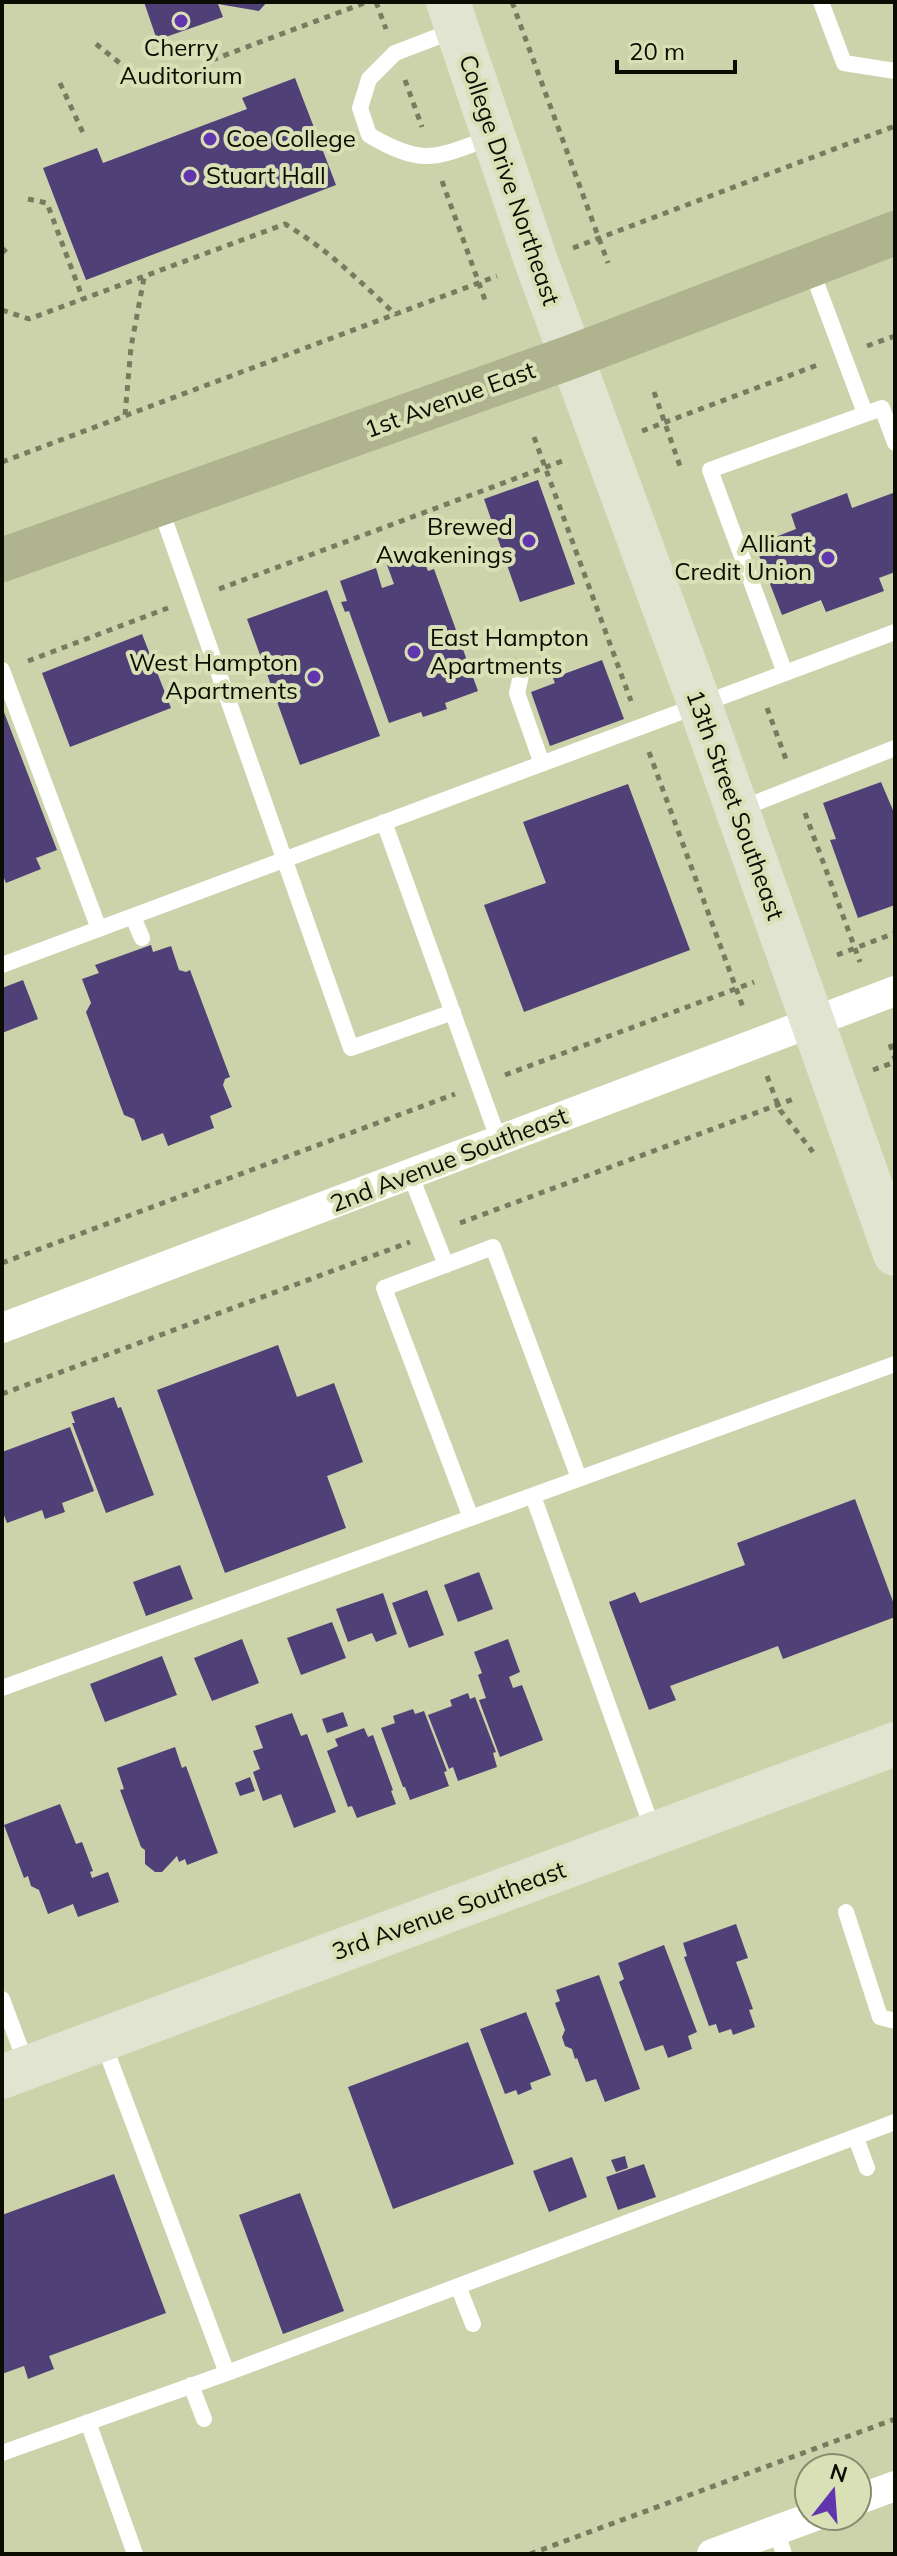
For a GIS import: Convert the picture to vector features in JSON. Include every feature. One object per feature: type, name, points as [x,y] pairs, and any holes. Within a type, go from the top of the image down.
[{"type":"main road","name":"College Drive Northeast","points":[[452,16],[571,357]]},
{"type":"main road","name":"1st Avenue East","points":[[2,560],[571,357],[895,233]]},
{"type":"main road","name":"13th Street Southeast","points":[[571,357],[700,705],[895,1254]]},
{"type":"main road","name":"3rd Avenue Southeast","points":[[15,2073],[895,1744]]},
{"type":"street","name":"2nd Avenue Southeast","points":[[2,1328],[895,991]]},
{"type":"street","points":[[873,2494],[895,2486]]},
{"type":"street","points":[[712,2554],[780,2542]]},
{"type":"lane","points":[[821,2],[844,63],[895,71]]},
{"type":"lane","points":[[452,16],[395,53],[369,79],[360,108],[369,135],[400,153],[433,158],[494,137]]},
{"type":"lane","points":[[810,266],[865,413]]},
{"type":"lane","points":[[785,673],[710,470],[882,408],[895,443]]},
{"type":"lane","points":[[159,504],[351,1048],[453,1012]]},
{"type":"lane","points":[[2,965],[895,632]]},
{"type":"lane","points":[[2,670],[99,929]]},
{"type":"lane","points":[[522,671],[517,693],[542,764]]},
{"type":"lane","points":[[737,810],[895,748]]},
{"type":"lane","points":[[384,822],[499,1141]]},
{"type":"lane","points":[[133,917],[142,938]]},
{"type":"lane","points":[[410,1174],[446,1265]]},
{"type":"lane","points":[[471,1518],[384,1288],[493,1247],[579,1478]]},
{"type":"lane","points":[[2,1688],[895,1364]]},
{"type":"lane","points":[[533,1496],[654,1834]]},
{"type":"lane","points":[[846,1912],[880,2017],[895,2021]]},
{"type":"lane","points":[[2,1999],[15,2073]]},
{"type":"lane","points":[[103,2040],[227,2373]]},
{"type":"lane","points":[[2,2453],[227,2373],[895,2122]]},
{"type":"lane","points":[[856,2138],[867,2168]]},
{"type":"lane","points":[[458,2286],[473,2324]]},
{"type":"lane","points":[[191,2385],[204,2419]]},
{"type":"lane","points":[[88,2422],[135,2554]]},
{"type":"path","points":[[212,60],[367,2]]},
{"type":"path","points":[[512,2],[608,263]]},
{"type":"path","points":[[96,44],[151,88]]},
{"type":"path","points":[[60,83],[84,135]]},
{"type":"path","points":[[569,249],[895,126]]},
{"type":"path","points":[[28,199],[47,203],[83,299]]},
{"type":"path","points":[[2,310],[29,319],[285,224],[338,261],[396,315]]},
{"type":"path","points":[[2,462],[497,276]]},
{"type":"path","points":[[125,415],[131,347],[144,277]]},
{"type":"path","points":[[641,431],[895,336]]},
{"type":"path","points":[[2,670],[570,459]]},
{"type":"path","points":[[837,955],[895,933]]},
{"type":"path","points":[[2,1263],[759,981]]},
{"type":"path","points":[[860,1074],[895,1060],[890,1044]]},
{"type":"path","points":[[765,1071],[778,1105],[814,1154]]},
{"type":"path","points":[[2,1394],[804,1095]]},
{"type":"path","points":[[530,2554],[895,2419]]},
{"type":"building","name":"Cherry Auditorium","points":[[144,2],[267,2],[259,11],[218,4],[223,17],[157,40]]},
{"type":"building","name":"Stuart Hall","points":[[295,78],[336,185],[86,280],[43,168],[97,148],[103,163],[247,109],[242,98]]},
{"type":"building","name":"Brewed Awakenings","points":[[538,480],[575,584],[520,602],[484,499]]},
{"type":"building","name":"Alliant Credit Union","points":[[847,493],[852,508],[893,493],[895,572],[879,578],[884,591],[826,612],[821,600],[782,615],[755,545],[796,529],[791,514]]},
{"type":"building","name":"East Hampton Apartments","points":[[421,553],[428,571],[434,569],[478,691],[445,703],[447,709],[423,717],[421,712],[389,723],[349,611],[345,612],[341,602],[347,601],[340,581],[376,568],[382,588],[394,584],[387,565]]},
{"type":"building","name":"West Hampton Apartments","points":[[327,590],[380,736],[300,765],[247,619]]},
{"type":"building","points":[[142,634],[171,708],[70,747],[42,673]]},
{"type":"building","points":[[602,660],[624,719],[550,746],[531,692],[555,683],[553,678]]},
{"type":"building","points":[[2,707],[57,850],[36,858],[41,869],[6,883],[2,873]]},
{"type":"building","points":[[881,782],[895,815],[895,905],[858,918],[830,840],[836,839],[823,803]]},
{"type":"building","points":[[628,784],[690,950],[524,1012],[484,905],[546,883],[523,822]]},
{"type":"building","points":[[151,945],[153,952],[171,946],[179,970],[190,970],[230,1077],[225,1079],[223,1085],[232,1107],[210,1116],[214,1128],[168,1146],[163,1133],[142,1141],[134,1119],[124,1115],[86,1012],[91,1003],[82,979],[99,973],[95,965]]},
{"type":"building","points":[[23,980],[38,1019],[2,1033],[2,988]]},
{"type":"building","points":[[278,1345],[297,1397],[334,1383],[363,1462],[327,1476],[346,1528],[225,1573],[157,1390]]},
{"type":"building","points":[[114,1397],[118,1408],[121,1407],[154,1495],[106,1513],[72,1423],[75,1423],[71,1412]]},
{"type":"building","points":[[70,1427],[94,1491],[62,1503],[65,1512],[45,1519],[42,1510],[7,1523],[2,1510],[2,1452]]},
{"type":"building","points":[[855,1499],[895,1607],[895,1617],[783,1659],[778,1646],[670,1686],[676,1700],[649,1710],[609,1602],[635,1592],[640,1603],[745,1565],[737,1543]]},
{"type":"building","points":[[180,1565],[193,1599],[146,1616],[133,1582]]},
{"type":"building","points":[[479,1572],[493,1609],[458,1622],[444,1585]]},
{"type":"building","points":[[427,1590],[444,1635],[409,1648],[392,1603]]},
{"type":"building","points":[[383,1593],[397,1634],[376,1642],[372,1633],[348,1642],[336,1609]]},
{"type":"building","points":[[332,1622],[346,1658],[301,1675],[287,1638]]},
{"type":"building","points":[[242,1639],[259,1683],[212,1701],[194,1658]]},
{"type":"building","points":[[508,1639],[520,1672],[509,1677],[513,1688],[522,1685],[543,1740],[500,1757],[479,1700],[486,1698],[478,1675],[482,1673],[474,1652]]},
{"type":"building","points":[[162,1656],[177,1695],[105,1722],[90,1684]]},
{"type":"building","points":[[468,1693],[470,1699],[475,1697],[496,1752],[493,1753],[497,1767],[458,1781],[453,1767],[449,1769],[428,1715],[452,1706],[450,1700]]},
{"type":"building","points":[[413,1709],[415,1714],[424,1711],[447,1771],[444,1772],[449,1786],[410,1800],[381,1728],[395,1723],[393,1716]]},
{"type":"building","points":[[343,1712],[348,1726],[327,1733],[322,1719]]},
{"type":"building","points":[[292,1713],[301,1736],[307,1734],[336,1812],[294,1828],[281,1794],[263,1801],[253,1772],[260,1769],[253,1751],[263,1748],[255,1726]]},
{"type":"building","points":[[364,1728],[368,1737],[373,1735],[396,1804],[357,1818],[352,1806],[348,1807],[327,1751],[338,1746],[335,1739]]},
{"type":"building","points":[[175,1747],[182,1768],[186,1766],[218,1853],[187,1865],[185,1859],[179,1862],[177,1856],[162,1872],[155,1872],[145,1864],[145,1850],[141,1847],[120,1790],[124,1789],[117,1768]]},
{"type":"building","points":[[250,1777],[255,1791],[240,1796],[235,1783]]},
{"type":"building","points":[[60,1804],[76,1844],[82,1842],[93,1871],[90,1872],[92,1878],[108,1872],[119,1902],[78,1917],[73,1904],[48,1914],[39,1890],[31,1886],[28,1876],[24,1878],[4,1825]]},
{"type":"building","points":[[736,1924],[748,1958],[736,1962],[753,2009],[749,2010],[755,2027],[733,2035],[731,2029],[719,2033],[716,2024],[709,2026],[684,1957],[687,1956],[683,1943]]},
{"type":"building","points":[[664,1945],[697,2032],[688,2036],[692,2049],[668,2058],[663,2045],[645,2051],[619,1982],[624,1979],[618,1963]]},
{"type":"building","points":[[599,1975],[640,2089],[605,2102],[596,2079],[586,2082],[572,2049],[565,2046],[562,2037],[565,2030],[555,2003],[560,2001],[556,1990]]},
{"type":"building","points":[[526,2012],[551,2075],[530,2083],[532,2089],[518,2095],[516,2090],[505,2094],[480,2029]]},
{"type":"building","points":[[468,2042],[514,2164],[393,2209],[348,2087]]},
{"type":"building","points":[[625,2156],[628,2168],[616,2172],[611,2160]]},
{"type":"building","points":[[572,2157],[587,2197],[549,2212],[533,2171]]},
{"type":"building","points":[[644,2164],[656,2197],[618,2210],[606,2177]]},
{"type":"building","points":[[114,2174],[166,2313],[49,2356],[54,2369],[28,2379],[24,2366],[2,2374],[2,2215]]},
{"type":"building","points":[[300,2193],[344,2311],[283,2334],[239,2215]]},
{"type":"place","name":"Cherry Auditorium","points":[[181,21]]},
{"type":"place","name":"Coe College","points":[[210,139]]},
{"type":"place","name":"Stuart Hall","points":[[190,176]]},
{"type":"place","name":"Brewed Awakenings","points":[[529,541]]},
{"type":"place","name":"Alliant Credit Union","points":[[828,558]]},
{"type":"place","name":"East Hampton Apartments","points":[[414,652]]},
{"type":"place","name":"West Hampton Apartments","points":[[314,677]]}]
